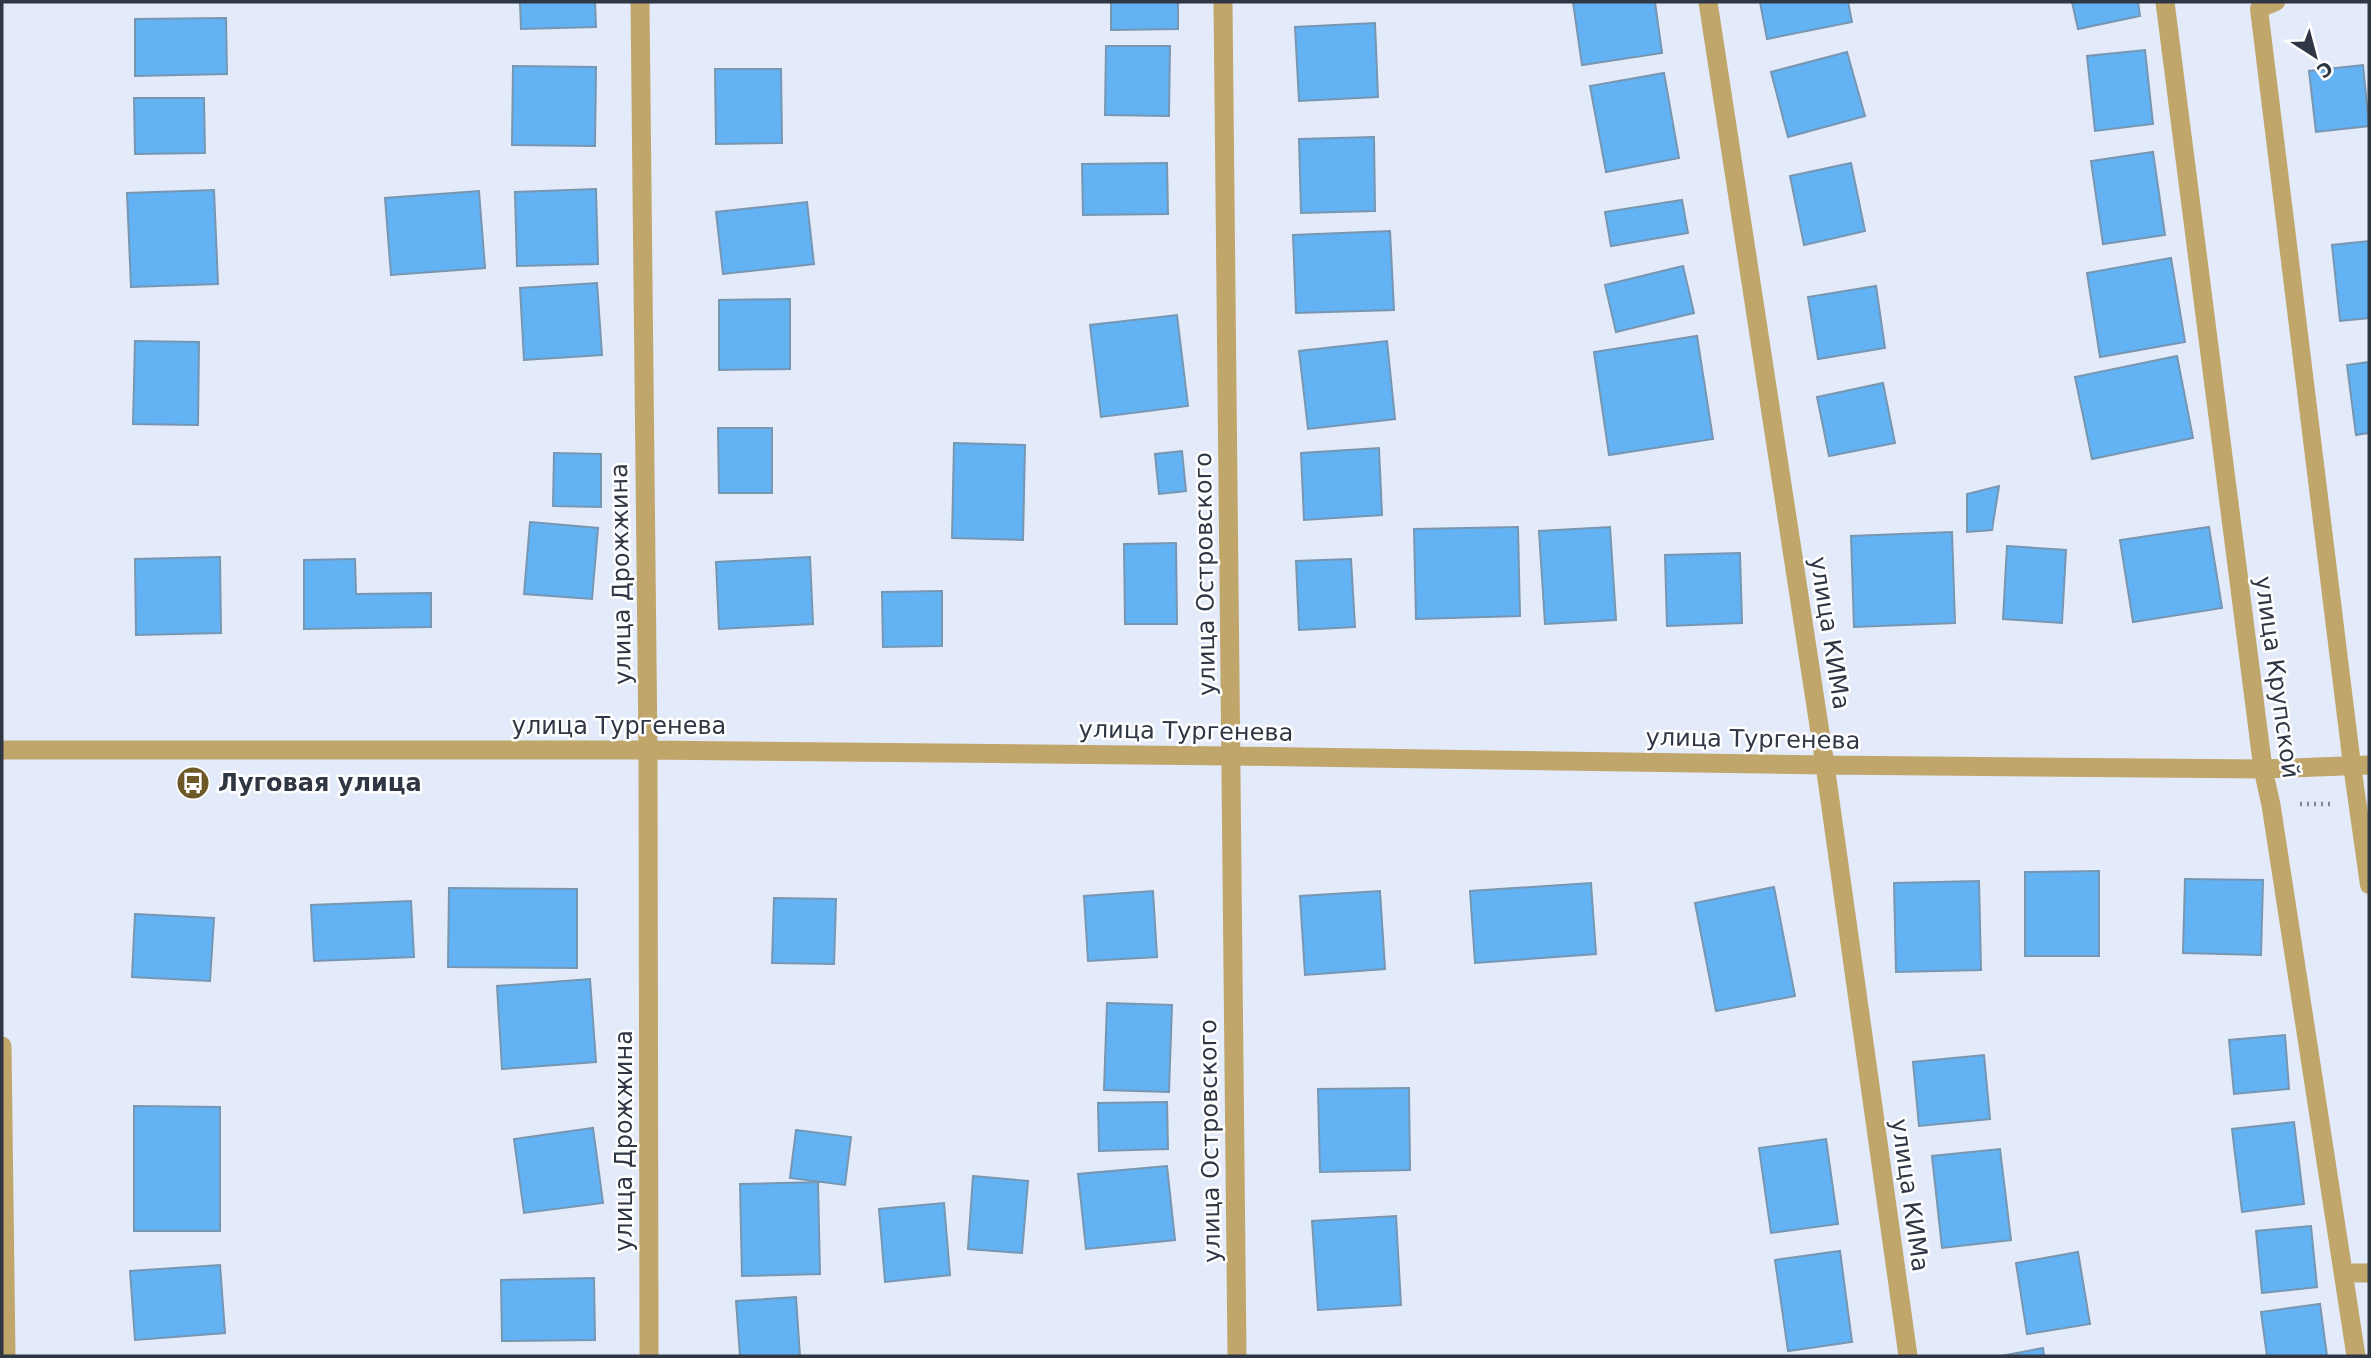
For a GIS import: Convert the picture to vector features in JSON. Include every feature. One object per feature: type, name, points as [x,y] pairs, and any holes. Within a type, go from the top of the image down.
[{"type":"street","name":"улица Дрожжина","points":[[640,2],[648,750],[649,1356]]},
{"type":"street","name":"улица Островского","points":[[1223,2],[1237,1356]]},
{"type":"street","name":"улица КИМа","points":[[1708,2],[1825,765],[1908,1356]]},
{"type":"street","name":"улица Крупской","points":[[2165,2],[2263,769],[2271,805],[2356,1356]]},
{"type":"street","name":"улица Тургенева","points":[[2,750],[648,750],[2263,769],[2361,765]]},
{"type":"street","points":[[2,1046],[6,1356]]},
{"type":"street","points":[[2344,1273],[2369,1272]]},
{"type":"lane","points":[[2276,2],[2259,9],[2361,765],[2358,804],[2369,886]]},
{"type":"path","points":[[2271,805],[2358,804]]},
{"type":"building","points":[[520,2],[595,2],[596,27],[521,29]]},
{"type":"building","points":[[1111,2],[1178,2],[1178,29],[1111,30]]},
{"type":"building","points":[[1573,2],[1655,2],[1662,53],[1582,65]]},
{"type":"building","points":[[1760,2],[1848,2],[1852,22],[1767,39]]},
{"type":"building","points":[[2072,2],[2138,2],[2140,16],[2078,29]]},
{"type":"building","points":[[226,18],[227,74],[135,76],[135,19]]},
{"type":"building","points":[[1375,23],[1378,97],[1299,101],[1295,27]]},
{"type":"building","points":[[1106,46],[1170,46],[1169,116],[1105,115]]},
{"type":"building","points":[[2145,50],[2153,124],[2095,131],[2087,56]]},
{"type":"building","points":[[1847,52],[1865,116],[1788,137],[1771,72]]},
{"type":"building","points":[[2363,65],[2369,126],[2316,132],[2309,71]]},
{"type":"building","points":[[513,66],[596,67],[595,146],[512,145]]},
{"type":"building","points":[[715,69],[781,69],[782,143],[716,144]]},
{"type":"building","points":[[1664,73],[1679,158],[1606,172],[1590,86]]},
{"type":"building","points":[[134,98],[204,98],[205,153],[135,154]]},
{"type":"building","points":[[1374,137],[1375,211],[1301,213],[1299,139]]},
{"type":"building","points":[[2153,152],[2165,235],[2103,244],[2091,161]]},
{"type":"building","points":[[1167,163],[1168,214],[1083,215],[1082,164]]},
{"type":"building","points":[[1851,163],[1865,231],[1804,245],[1790,176]]},
{"type":"building","points":[[596,189],[598,264],[517,266],[515,192]]},
{"type":"building","points":[[214,190],[218,284],[131,287],[127,193]]},
{"type":"building","points":[[479,191],[485,268],[391,275],[385,198]]},
{"type":"building","points":[[1682,200],[1688,233],[1611,246],[1605,212]]},
{"type":"building","points":[[807,202],[814,264],[723,274],[716,212]]},
{"type":"building","points":[[1390,231],[1394,310],[1296,313],[1293,235]]},
{"type":"building","points":[[2369,241],[2369,318],[2340,321],[2332,245]]},
{"type":"building","points":[[2171,258],[2185,342],[2100,357],[2087,273]]},
{"type":"building","points":[[1683,266],[1694,313],[1616,332],[1605,285]]},
{"type":"building","points":[[597,283],[602,355],[524,360],[520,288]]},
{"type":"building","points":[[1876,286],[1885,348],[1818,359],[1808,297]]},
{"type":"building","points":[[790,299],[790,369],[719,370],[719,300]]},
{"type":"building","points":[[1177,315],[1188,406],[1101,417],[1090,325]]},
{"type":"building","points":[[1697,336],[1713,439],[1609,455],[1594,352]]},
{"type":"building","points":[[135,341],[199,342],[198,425],[133,424]]},
{"type":"building","points":[[1387,341],[1395,419],[1308,429],[1299,351]]},
{"type":"building","points":[[2177,356],[2193,438],[2092,459],[2075,377]]},
{"type":"building","points":[[2369,362],[2369,433],[2356,435],[2347,365]]},
{"type":"building","points":[[1883,383],[1895,443],[1829,456],[1817,397]]},
{"type":"building","points":[[718,428],[772,428],[772,493],[719,493]]},
{"type":"building","points":[[954,443],[1025,445],[1023,540],[952,538]]},
{"type":"building","points":[[1379,448],[1382,515],[1304,520],[1301,453]]},
{"type":"building","points":[[1182,451],[1186,491],[1159,494],[1155,454]]},
{"type":"building","points":[[554,453],[601,454],[601,507],[553,506]]},
{"type":"building","points":[[1999,486],[1992,530],[1967,532],[1967,494]]},
{"type":"building","points":[[530,522],[598,528],[592,599],[524,594]]},
{"type":"building","points":[[1518,527],[1520,616],[1416,619],[1414,529]]},
{"type":"building","points":[[1610,527],[1616,620],[1545,624],[1539,531]]},
{"type":"building","points":[[2209,527],[2222,608],[2133,622],[2120,540]]},
{"type":"building","points":[[1952,532],[1955,623],[1854,627],[1851,536]]},
{"type":"building","points":[[1176,543],[1177,624],[1125,624],[1124,544]]},
{"type":"building","points":[[2007,546],[2066,550],[2062,623],[2003,619]]},
{"type":"building","points":[[1740,553],[1742,623],[1667,626],[1665,555]]},
{"type":"building","points":[[220,557],[221,633],[136,635],[135,559]]},
{"type":"building","points":[[810,557],[813,624],[719,629],[716,562]]},
{"type":"building","points":[[355,559],[356,594],[431,593],[431,627],[304,629],[304,560]]},
{"type":"building","points":[[1351,559],[1355,627],[1299,630],[1296,561]]},
{"type":"building","points":[[942,591],[942,646],[883,647],[882,592]]},
{"type":"building","points":[[2099,871],[2099,956],[2025,956],[2025,872]]},
{"type":"building","points":[[2185,879],[2263,880],[2261,955],[2183,953]]},
{"type":"building","points":[[1979,881],[1981,970],[1896,972],[1894,883]]},
{"type":"building","points":[[1591,883],[1596,954],[1475,963],[1470,891]]},
{"type":"building","points":[[1774,887],[1795,996],[1716,1011],[1695,903]]},
{"type":"building","points":[[449,888],[577,889],[577,968],[448,967]]},
{"type":"building","points":[[1153,891],[1157,957],[1088,961],[1084,896]]},
{"type":"building","points":[[1380,891],[1385,969],[1305,975],[1300,896]]},
{"type":"building","points":[[774,898],[836,899],[834,964],[772,963]]},
{"type":"building","points":[[411,901],[414,957],[314,961],[311,905]]},
{"type":"building","points":[[135,914],[214,918],[210,981],[132,977]]},
{"type":"building","points":[[590,979],[596,1062],[502,1069],[497,986]]},
{"type":"building","points":[[1107,1003],[1172,1005],[1169,1092],[1104,1090]]},
{"type":"building","points":[[2285,1035],[2289,1089],[2234,1094],[2229,1040]]},
{"type":"building","points":[[1984,1055],[1990,1119],[1919,1126],[1913,1062]]},
{"type":"building","points":[[1409,1088],[1410,1170],[1320,1172],[1318,1089]]},
{"type":"building","points":[[1167,1102],[1168,1149],[1099,1151],[1098,1103]]},
{"type":"building","points":[[134,1106],[220,1107],[220,1231],[134,1231]]},
{"type":"building","points":[[2294,1122],[2304,1204],[2242,1212],[2232,1129]]},
{"type":"building","points":[[593,1128],[603,1203],[524,1213],[514,1139]]},
{"type":"building","points":[[796,1130],[851,1137],[845,1185],[790,1178]]},
{"type":"building","points":[[1826,1139],[1838,1224],[1771,1233],[1759,1148]]},
{"type":"building","points":[[2000,1149],[2011,1240],[1942,1248],[1932,1156]]},
{"type":"building","points":[[1167,1166],[1175,1240],[1086,1249],[1078,1174]]},
{"type":"building","points":[[973,1176],[1028,1181],[1022,1253],[968,1249]]},
{"type":"building","points":[[818,1182],[820,1274],[742,1276],[740,1184]]},
{"type":"building","points":[[944,1203],[950,1275],[885,1282],[879,1209]]},
{"type":"building","points":[[1396,1216],[1401,1305],[1318,1310],[1312,1221]]},
{"type":"building","points":[[2311,1226],[2317,1287],[2262,1293],[2256,1231]]},
{"type":"building","points":[[1840,1251],[1852,1342],[1788,1351],[1775,1260]]},
{"type":"building","points":[[2078,1252],[2090,1324],[2027,1334],[2016,1263]]},
{"type":"building","points":[[220,1265],[225,1333],[135,1340],[130,1271]]},
{"type":"building","points":[[594,1278],[595,1340],[502,1341],[501,1280]]},
{"type":"building","points":[[796,1297],[800,1356],[740,1356],[736,1301]]},
{"type":"building","points":[[2320,1304],[2327,1356],[2267,1356],[2261,1312]]},
{"type":"building","points":[[2043,1348],[2044,1356],[2001,1356]]},
{"type":"place","name":"Луговая улица","points":[[193,783]]}]
